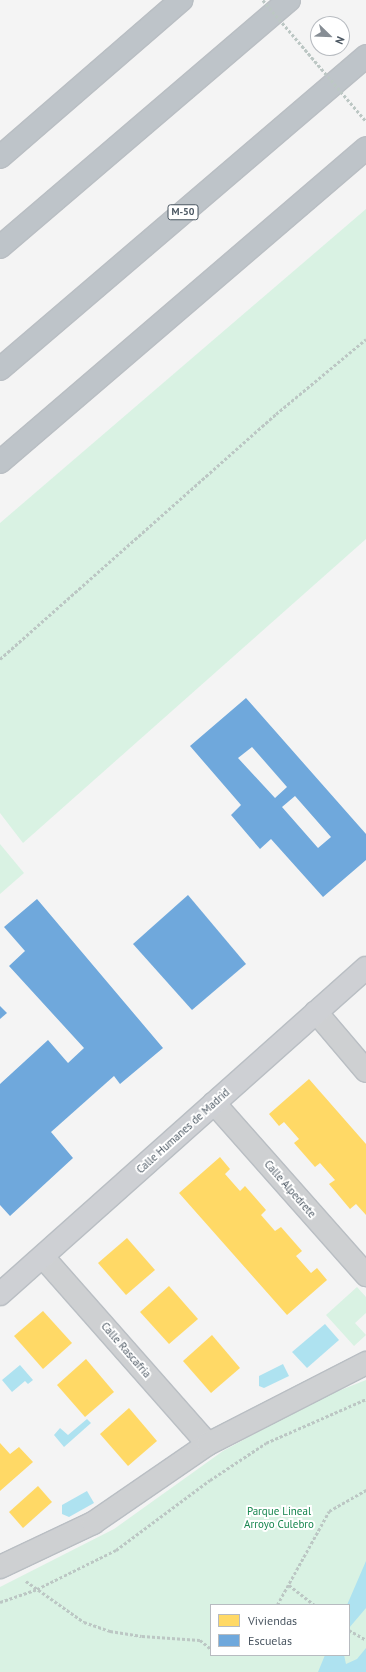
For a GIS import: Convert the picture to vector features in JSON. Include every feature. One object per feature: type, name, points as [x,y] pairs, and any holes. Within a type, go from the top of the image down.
[{"type":"highway","points":[[0,157],[181,0]]},
{"type":"highway","points":[[0,247],[289,0]]},
{"type":"highway","name":"M-50","points":[[0,369],[366,56]]},
{"type":"highway","points":[[0,462],[366,148]]},
{"type":"street","name":"Calle Humanes de Madrid","points":[[0,1294],[366,968]]},
{"type":"street","points":[[316,1012],[366,1071]]},
{"type":"street","name":"Calle Alpedrete","points":[[214,1103],[366,1275]]},
{"type":"street","name":"Calle Rascafria","points":[[43,1257],[208,1444]]},
{"type":"street","points":[[2,1563],[93,1523],[208,1444],[366,1363]]},
{"type":"path","points":[[263,0],[366,121]]},
{"type":"path","points":[[0,659],[276,414],[366,339]]},
{"type":"path","points":[[0,1602],[36,1589],[116,1550],[210,1480],[266,1443],[366,1399]]},
{"type":"path","points":[[278,1604],[330,1511],[366,1490]]},
{"type":"path","points":[[289,1585],[314,1604]]},
{"type":"path","points":[[36,1589],[84,1622],[110,1631],[142,1636],[200,1640],[210,1648]]},
{"type":"path","points":[[350,1631],[366,1640]]},
{"type":"green space","points":[[366,209],[366,539],[23,843],[0,813],[0,523]]},
{"type":"green space","points":[[0,844],[24,873],[0,894]]},
{"type":"green space","points":[[357,1287],[366,1297],[366,1313],[355,1323],[366,1335],[354,1346],[326,1315]]},
{"type":"green space","name":"Parque Lineal Arroyo Culebro","points":[[366,1380],[366,1672],[0,1672],[0,1587],[114,1529],[223,1451],[318,1399]]},
{"type":"water","points":[[325,1324],[339,1340],[307,1368],[292,1352]]},
{"type":"water","points":[[283,1364],[289,1376],[264,1388],[259,1386],[259,1376]]},
{"type":"water","points":[[20,1365],[33,1380],[28,1384],[25,1381],[12,1392],[2,1380]]},
{"type":"water","points":[[87,1419],[91,1423],[64,1447],[54,1435],[60,1428],[68,1435]]},
{"type":"water","points":[[87,1491],[94,1503],[69,1517],[62,1514],[62,1505]]},
{"type":"water","points":[[366,1561],[366,1608],[350,1627],[350,1604],[347,1604]]},
{"type":"water","points":[[366,1648],[366,1672],[318,1672],[325,1656],[344,1656],[346,1664],[357,1659]]},
{"type":"building: Viviendas","points":[[309,1079],[366,1144],[366,1215],[356,1204],[350,1209],[329,1184],[335,1180],[320,1163],[315,1167],[294,1143],[299,1139],[284,1122],[279,1126],[269,1114]]},
{"type":"building: Viviendas","points":[[220,1157],[230,1169],[225,1174],[240,1191],[245,1186],[266,1210],[261,1215],[275,1231],[281,1227],[302,1251],[296,1256],[311,1273],[317,1268],[327,1280],[287,1315],[179,1193]]},
{"type":"building: Viviendas","points":[[127,1238],[155,1270],[126,1295],[98,1263]]},
{"type":"building: Viviendas","points":[[169,1286],[198,1319],[169,1344],[140,1312]]},
{"type":"building: Viviendas","points":[[43,1311],[72,1343],[43,1369],[14,1336]]},
{"type":"building: Viviendas","points":[[212,1335],[240,1368],[211,1393],[183,1361]]},
{"type":"building: Viviendas","points":[[86,1359],[114,1392],[85,1417],[57,1385]]},
{"type":"building: Viviendas","points":[[129,1408],[157,1441],[128,1466],[100,1434]]},
{"type":"building: Viviendas","points":[[0,1443],[10,1454],[19,1447],[33,1462],[0,1491]]},
{"type":"building: Viviendas","points":[[38,1486],[52,1502],[23,1528],[9,1512]]},
{"type":"building: Escuelas","points":[[246,698],[366,834],[366,860],[323,897],[271,839],[260,849],[231,815],[241,805],[190,746]],"holes":[[[252,747],[287,787],[275,798],[238,758]],[[295,796],[331,837],[318,848],[282,807]]]},
{"type":"building: Escuelas","points":[[188,895],[246,964],[192,1010],[133,944]]},
{"type":"building: Escuelas","points":[[37,899],[163,1048],[120,1084],[114,1076],[51,1132],[73,1158],[10,1216],[0,1205],[0,1084],[48,1040],[68,1063],[84,1048],[9,966],[25,951],[4,927]]},
{"type":"building: Escuelas","points":[[0,1006],[7,1013],[0,1019]]}]
